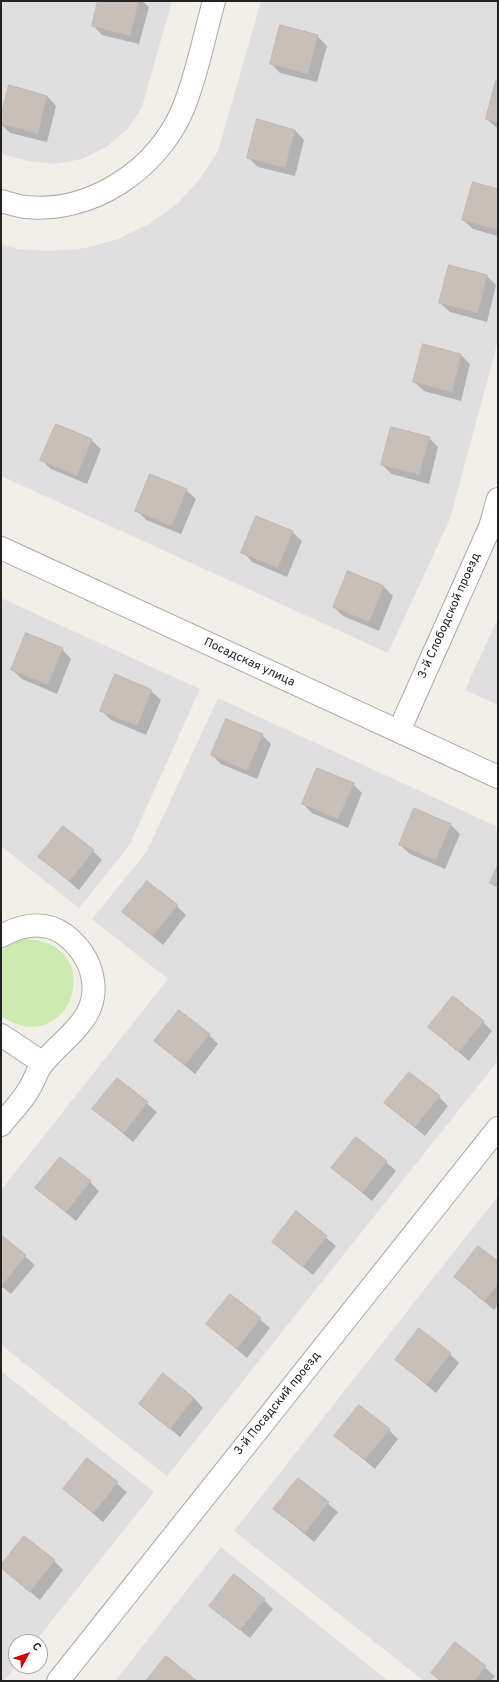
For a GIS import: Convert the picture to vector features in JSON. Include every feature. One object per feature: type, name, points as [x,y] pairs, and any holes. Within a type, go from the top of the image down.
[{"type":"street","points":[[1,201],[24,207],[53,206],[81,201],[107,190],[131,176],[152,157],[170,134],[183,109],[214,1]]},
{"type":"street","name":"3-й Слободской проезд","points":[[399,732],[490,527],[498,499]]},
{"type":"street","name":"Посадская улица","points":[[1,548],[498,777]]},
{"type":"street","points":[[1,936],[15,928],[38,924],[59,931],[77,944],[88,960],[94,980],[92,1003],[81,1024],[43,1063],[29,1090],[1,1125]]},
{"type":"street","points":[[1,1035],[43,1063]]},
{"type":"street","name":"3-й Посадский проезд","points":[[58,1681],[498,1128]]},
{"type":"shaded area","points":[[1,1],[172,1],[142,107],[127,130],[106,147],[82,159],[55,164],[28,161],[1,154]]},
{"type":"shaded area","points":[[261,1],[498,1],[498,341],[450,519],[388,653],[1,476],[1,244],[18,249],[52,251],[86,248],[118,239],[149,224],[177,204],[200,179],[218,151]]},
{"type":"shaded area","points":[[1,598],[200,689],[129,846],[79,908],[1,846]]},
{"type":"shaded area","points":[[498,618],[498,705],[465,690]]},
{"type":"shaded area","points":[[218,698],[498,827],[498,1061],[167,1476],[1,1345],[1,1190],[168,979],[92,919],[147,851]]},
{"type":"shaded area","points":[[498,1196],[498,1681],[424,1681],[234,1531]]},
{"type":"shaded area","points":[[1,1371],[154,1492],[41,1634],[8,1634],[8,1674],[10,1674],[4,1681],[1,1681]]},
{"type":"shaded area","points":[[221,1547],[388,1681],[115,1681]]},
{"type":"green space","points":[[24,939],[51,945],[67,958],[73,977],[71,996],[62,1013],[46,1024],[26,1026],[1,1016],[1,950],[10,943]]},
{"type":"building","points":[[98,1],[139,1],[130,36],[92,26]]},
{"type":"building","points":[[280,25],[318,35],[308,74],[270,64]]},
{"type":"building","points":[[496,81],[498,82],[498,123],[486,119]]},
{"type":"building","points":[[9,85],[47,96],[38,134],[1,124],[1,117]]},
{"type":"building","points":[[257,119],[295,130],[285,168],[247,158]]},
{"type":"building","points":[[473,182],[498,189],[498,230],[462,220]]},
{"type":"building","points":[[449,265],[487,275],[478,313],[439,303]]},
{"type":"building","points":[[423,344],[461,354],[452,392],[413,382]]},
{"type":"building","points":[[56,424],[92,439],[77,476],[40,460]]},
{"type":"building","points":[[391,427],[430,437],[419,475],[381,465]]},
{"type":"building","points":[[150,474],[187,489],[172,526],[135,511]]},
{"type":"building","points":[[256,516],[293,531],[278,568],[241,553]]},
{"type":"building","points":[[348,571],[384,586],[369,622],[333,607]]},
{"type":"building","points":[[26,633],[63,648],[48,685],[11,670]]},
{"type":"building","points":[[115,674],[152,690],[137,726],[100,711]]},
{"type":"building","points":[[226,719],[263,734],[247,771],[211,755]]},
{"type":"building","points":[[317,768],[354,783],[338,819],[302,804]]},
{"type":"building","points":[[414,808],[451,824],[436,860],[399,845]]},
{"type":"building","points":[[63,826],[94,850],[70,881],[38,857]]},
{"type":"building","points":[[498,865],[498,887],[490,883]]},
{"type":"building","points":[[147,881],[178,905],[153,936],[122,912]]},
{"type":"building","points":[[453,996],[484,1021],[459,1052],[428,1027]]},
{"type":"building","points":[[179,1010],[210,1034],[185,1065],[154,1041]]},
{"type":"building","points":[[409,1072],[440,1096],[415,1127],[384,1103]]},
{"type":"building","points":[[117,1078],[148,1102],[124,1133],[92,1109]]},
{"type":"building","points":[[356,1137],[387,1161],[363,1192],[331,1168]]},
{"type":"building","points":[[60,1157],[91,1181],[66,1212],[35,1188]]},
{"type":"building","points":[[296,1211],[327,1236],[303,1267],[272,1242]]},
{"type":"building","points":[[1,1235],[26,1255],[2,1286],[1,1285]]},
{"type":"building","points":[[478,1246],[498,1261],[498,1284],[485,1301],[454,1277]]},
{"type":"building","points":[[230,1294],[261,1318],[237,1349],[206,1324]]},
{"type":"building","points":[[419,1328],[451,1353],[427,1384],[395,1360]]},
{"type":"building","points":[[163,1373],[194,1398],[170,1429],[139,1404]]},
{"type":"building","points":[[359,1405],[390,1429],[365,1460],[334,1436]]},
{"type":"building","points":[[87,1458],[118,1482],[94,1513],[63,1489]]},
{"type":"building","points":[[298,1478],[329,1502],[305,1533],[273,1509]]},
{"type":"building","points":[[24,1536],[55,1560],[30,1592],[1,1568],[1,1565]]},
{"type":"building","points":[[234,1574],[265,1599],[240,1630],[209,1606]]},
{"type":"building","points":[[455,1642],[486,1666],[475,1681],[441,1681],[431,1673]]},
{"type":"building","points":[[166,1656],[197,1681],[146,1681]]}]
